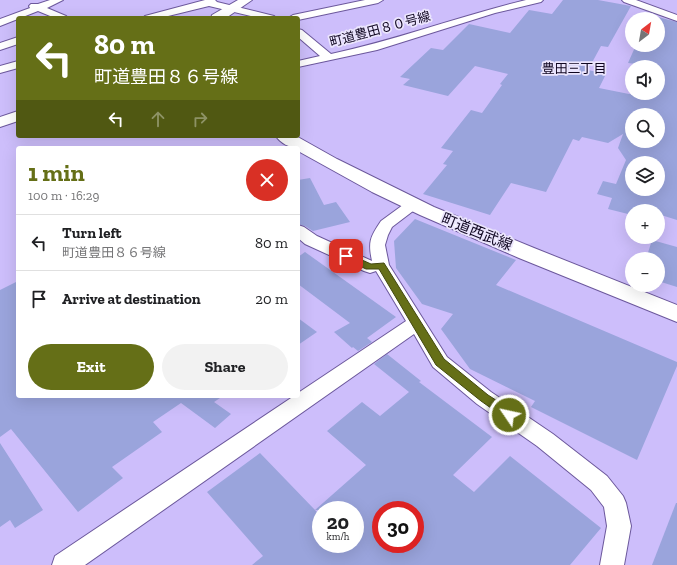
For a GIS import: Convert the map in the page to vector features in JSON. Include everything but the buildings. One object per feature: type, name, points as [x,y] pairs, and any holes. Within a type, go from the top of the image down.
[{"type":"street","points":[[0,23],[35,4],[58,0]]},
{"type":"street","points":[[220,16],[246,0]]},
{"type":"street","points":[[300,17],[378,0]]},
{"type":"street","name":"町道豊田８０号線","points":[[300,64],[372,48],[492,11],[538,0]]},
{"type":"street","points":[[627,0],[677,18]]},
{"type":"street","points":[[155,16],[211,1],[213,4],[262,16]]},
{"type":"street","points":[[285,16],[313,3]]},
{"type":"street","points":[[35,4],[59,16]]},
{"type":"street","points":[[300,34],[329,58]]},
{"type":"street","points":[[0,47],[16,41]]},
{"type":"street","points":[[0,70],[16,65]]},
{"type":"street","points":[[0,122],[16,117]]},
{"type":"street","name":"町道西武線","points":[[287,138],[336,167],[412,205],[677,314]]},
{"type":"street","points":[[412,205],[386,224],[380,234],[378,245],[381,265],[440,362],[484,398],[545,440],[603,488],[615,503],[619,526],[612,565]]},
{"type":"street","points":[[300,232],[311,240],[370,267],[381,265]]},
{"type":"street","points":[[64,565],[416,323]]},
{"type":"district","name":"豊田三丁目","points":[[574,68]]},
{"type":"route","points":[[346,256],[370,267],[381,265],[440,362],[484,398],[509,415]]}]
